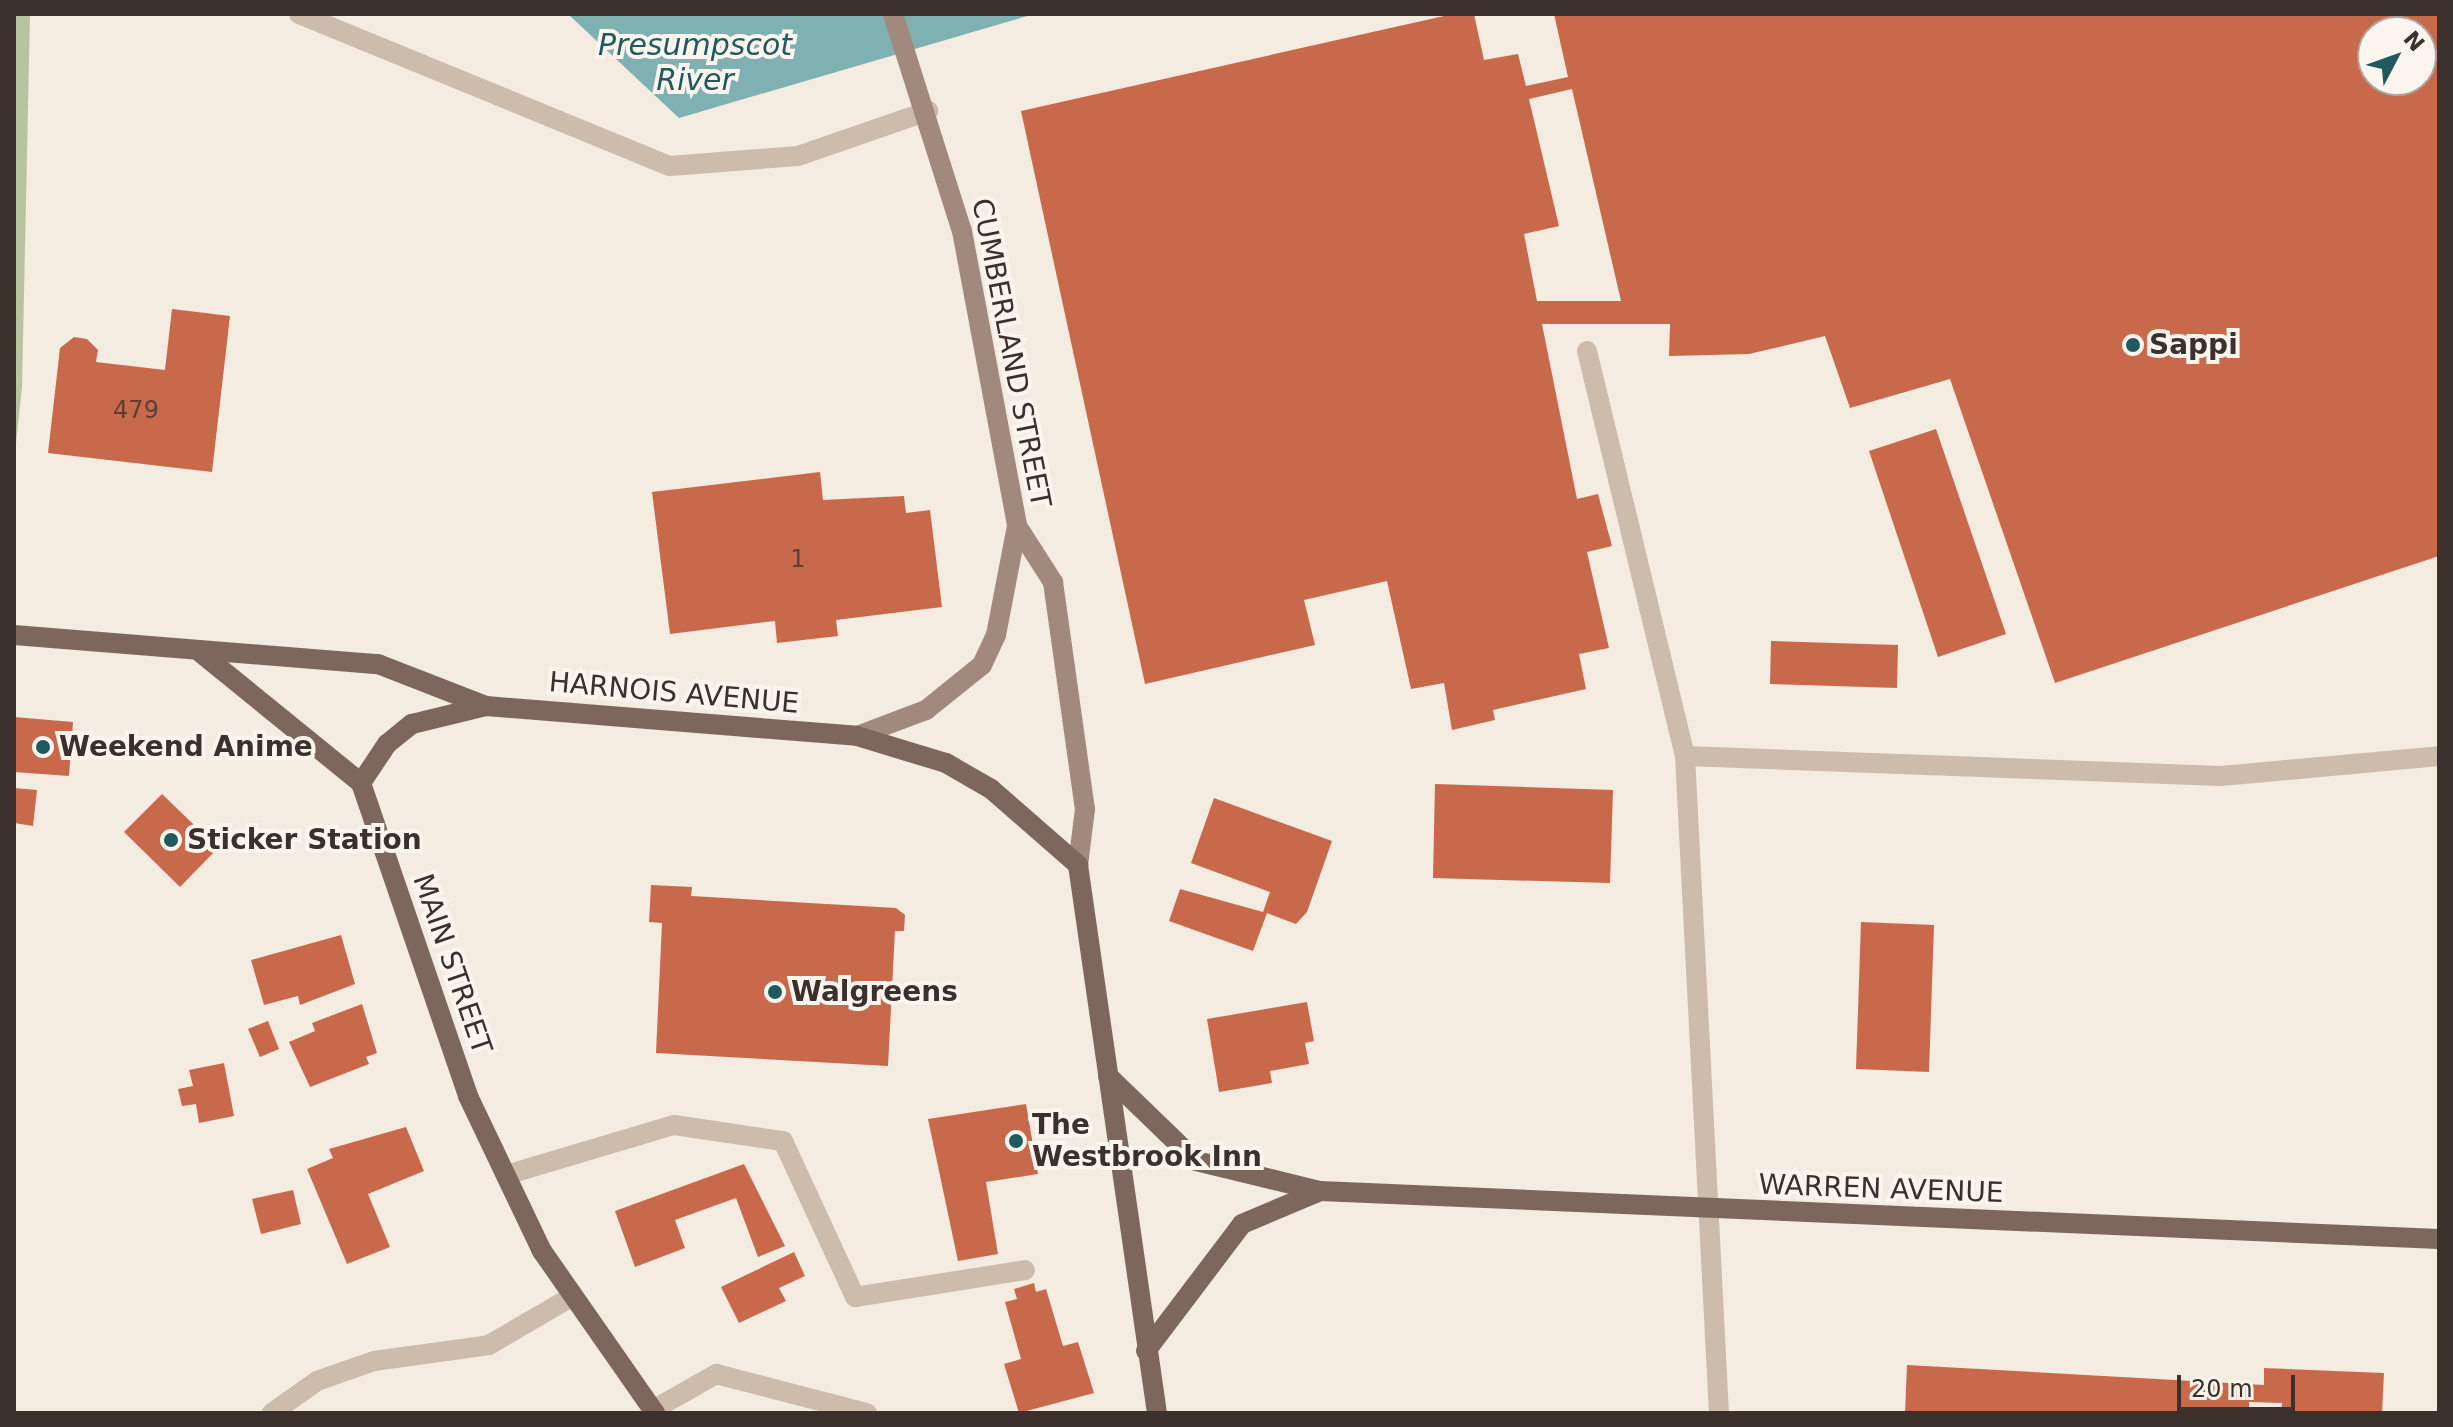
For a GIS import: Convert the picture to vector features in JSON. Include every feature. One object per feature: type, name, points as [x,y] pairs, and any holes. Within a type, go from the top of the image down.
[{"type":"main road","name":"CUMBERLAND STREET","points":[[893,14],[910,54],[962,231],[1017,526],[1053,582],[1085,809],[1078,865],[1157,1413]]},
{"type":"main road","name":"HARNOIS AVENUE","points":[[857,736],[926,710],[982,665],[996,635],[1017,526]]},
{"type":"main road","points":[[14,635],[201,653],[361,783]]},
{"type":"main road","name":"HARNOIS AVENUE","points":[[201,653],[253,650],[378,664],[486,706],[857,736],[946,763],[991,789],[1078,865]]},
{"type":"main road","name":"HARNOIS AVENUE","points":[[361,783],[387,744],[412,724],[486,706]]},
{"type":"main road","name":"MAIN STREET","points":[[361,783],[468,1096],[506,1175],[573,1296],[654,1412]]},
{"type":"main road","name":"WARREN AVENUE","points":[[1108,1076],[1196,1161],[1320,1191],[1710,1211],[2439,1239]]},
{"type":"main road","name":"WARREN AVENUE","points":[[1146,1351],[1242,1224],[1320,1191]]},
{"type":"lane","points":[[299,14],[670,166],[798,156],[928,111]]},
{"type":"lane","points":[[1587,351],[1685,756],[1719,1413]]},
{"type":"lane","points":[[1685,756],[2221,776],[2439,756]]},
{"type":"lane","points":[[506,1175],[674,1125],[783,1141],[855,1297],[1025,1270]]},
{"type":"lane","points":[[272,1413],[317,1381],[374,1361],[489,1345],[573,1296]]},
{"type":"lane","points":[[654,1412],[716,1374],[867,1413]]},
{"type":"green space","points":[[14,14],[30,14],[22,387],[14,462]]},
{"type":"water","name":"Presumpscot River","points":[[568,14],[1034,14],[679,118]]},
{"type":"building","points":[[1453,14],[1474,14],[1484,60],[1518,54],[1526,86],[1568,77],[1554,14],[2439,14],[2439,556],[2055,683],[1950,379],[1850,408],[1825,336],[1749,354],[1669,356],[1670,324],[1542,324],[1577,499],[1598,494],[1612,546],[1587,552],[1609,648],[1579,654],[1586,689],[1493,710],[1495,720],[1452,730],[1444,683],[1411,689],[1387,581],[1304,600],[1315,645],[1145,684],[1021,111]],"holes":[[[1572,89],[1621,301],[1537,301],[1524,234],[1559,226],[1529,99]]]},
{"type":"building","points":[[172,309],[230,316],[212,472],[48,453],[60,348],[74,337],[87,339],[98,350],[96,362],[165,370]]},
{"type":"building","points":[[1936,429],[2006,634],[1938,657],[1869,451]]},
{"type":"building","points":[[820,472],[823,500],[904,496],[906,513],[930,510],[942,607],[836,620],[838,636],[777,643],[775,621],[670,634],[652,492]]},
{"type":"building","points":[[1771,641],[1898,645],[1897,688],[1770,684]]},
{"type":"building","name":"Weekend Anime","points":[[14,717],[73,722],[69,776],[14,772]]},
{"type":"building","points":[[1435,784],[1613,790],[1610,883],[1433,878]]},
{"type":"building","points":[[14,788],[37,790],[33,826],[14,823]]},
{"type":"building","name":"Sticker Station","points":[[162,794],[218,848],[180,887],[124,832]]},
{"type":"building","points":[[1214,798],[1332,841],[1307,912],[1296,924],[1267,913],[1253,951],[1169,921],[1180,889],[1263,912],[1270,892],[1191,863]]},
{"type":"building","name":"Walgreens","points":[[651,885],[692,887],[691,896],[896,908],[905,915],[904,931],[895,931],[888,1066],[656,1053],[662,923],[649,922]]},
{"type":"building","points":[[1861,922],[1934,925],[1929,1072],[1856,1069]]},
{"type":"building","points":[[341,935],[355,984],[300,1005],[298,996],[264,1005],[251,960]]},
{"type":"building","points":[[1307,1002],[1314,1041],[1305,1043],[1309,1064],[1270,1071],[1272,1083],[1219,1092],[1207,1019]]},
{"type":"building","points":[[362,1004],[377,1053],[366,1057],[369,1064],[310,1087],[289,1042],[315,1031],[312,1023]]},
{"type":"building","points":[[268,1021],[279,1049],[260,1057],[248,1029]]},
{"type":"building","points":[[224,1063],[234,1116],[199,1123],[196,1104],[182,1106],[178,1089],[193,1086],[189,1070]]},
{"type":"building","points":[[1026,1104],[1038,1174],[986,1182],[998,1254],[958,1261],[928,1119]]},
{"type":"building","points":[[406,1127],[424,1171],[368,1194],[390,1247],[347,1264],[307,1169],[333,1158],[329,1149]]},
{"type":"building","points":[[744,1164],[785,1246],[758,1257],[736,1198],[675,1220],[685,1248],[635,1267],[615,1211]]},
{"type":"building","points":[[293,1190],[301,1224],[261,1234],[252,1199]]},
{"type":"building","points":[[794,1252],[805,1276],[779,1288],[786,1301],[739,1323],[721,1287]]},
{"type":"building","points":[[1034,1283],[1036,1292],[1046,1289],[1063,1346],[1078,1342],[1094,1393],[1019,1413],[1004,1364],[1021,1359],[1005,1302],[1017,1299],[1014,1289]]},
{"type":"building","points":[[1907,1365],[2264,1385],[2264,1368],[2384,1373],[2382,1413],[2281,1413],[2282,1403],[2249,1402],[2249,1408],[2226,1407],[2225,1413],[1905,1413]]},
{"type":"place","name":"Sappi","points":[[2133,345]]},
{"type":"place","name":"Weekend Anime","points":[[43,747]]},
{"type":"place","name":"Sticker Station","points":[[171,840]]},
{"type":"place","name":"Walgreens","points":[[775,992]]},
{"type":"place","name":"The Westbrook Inn","points":[[1016,1141]]}]
